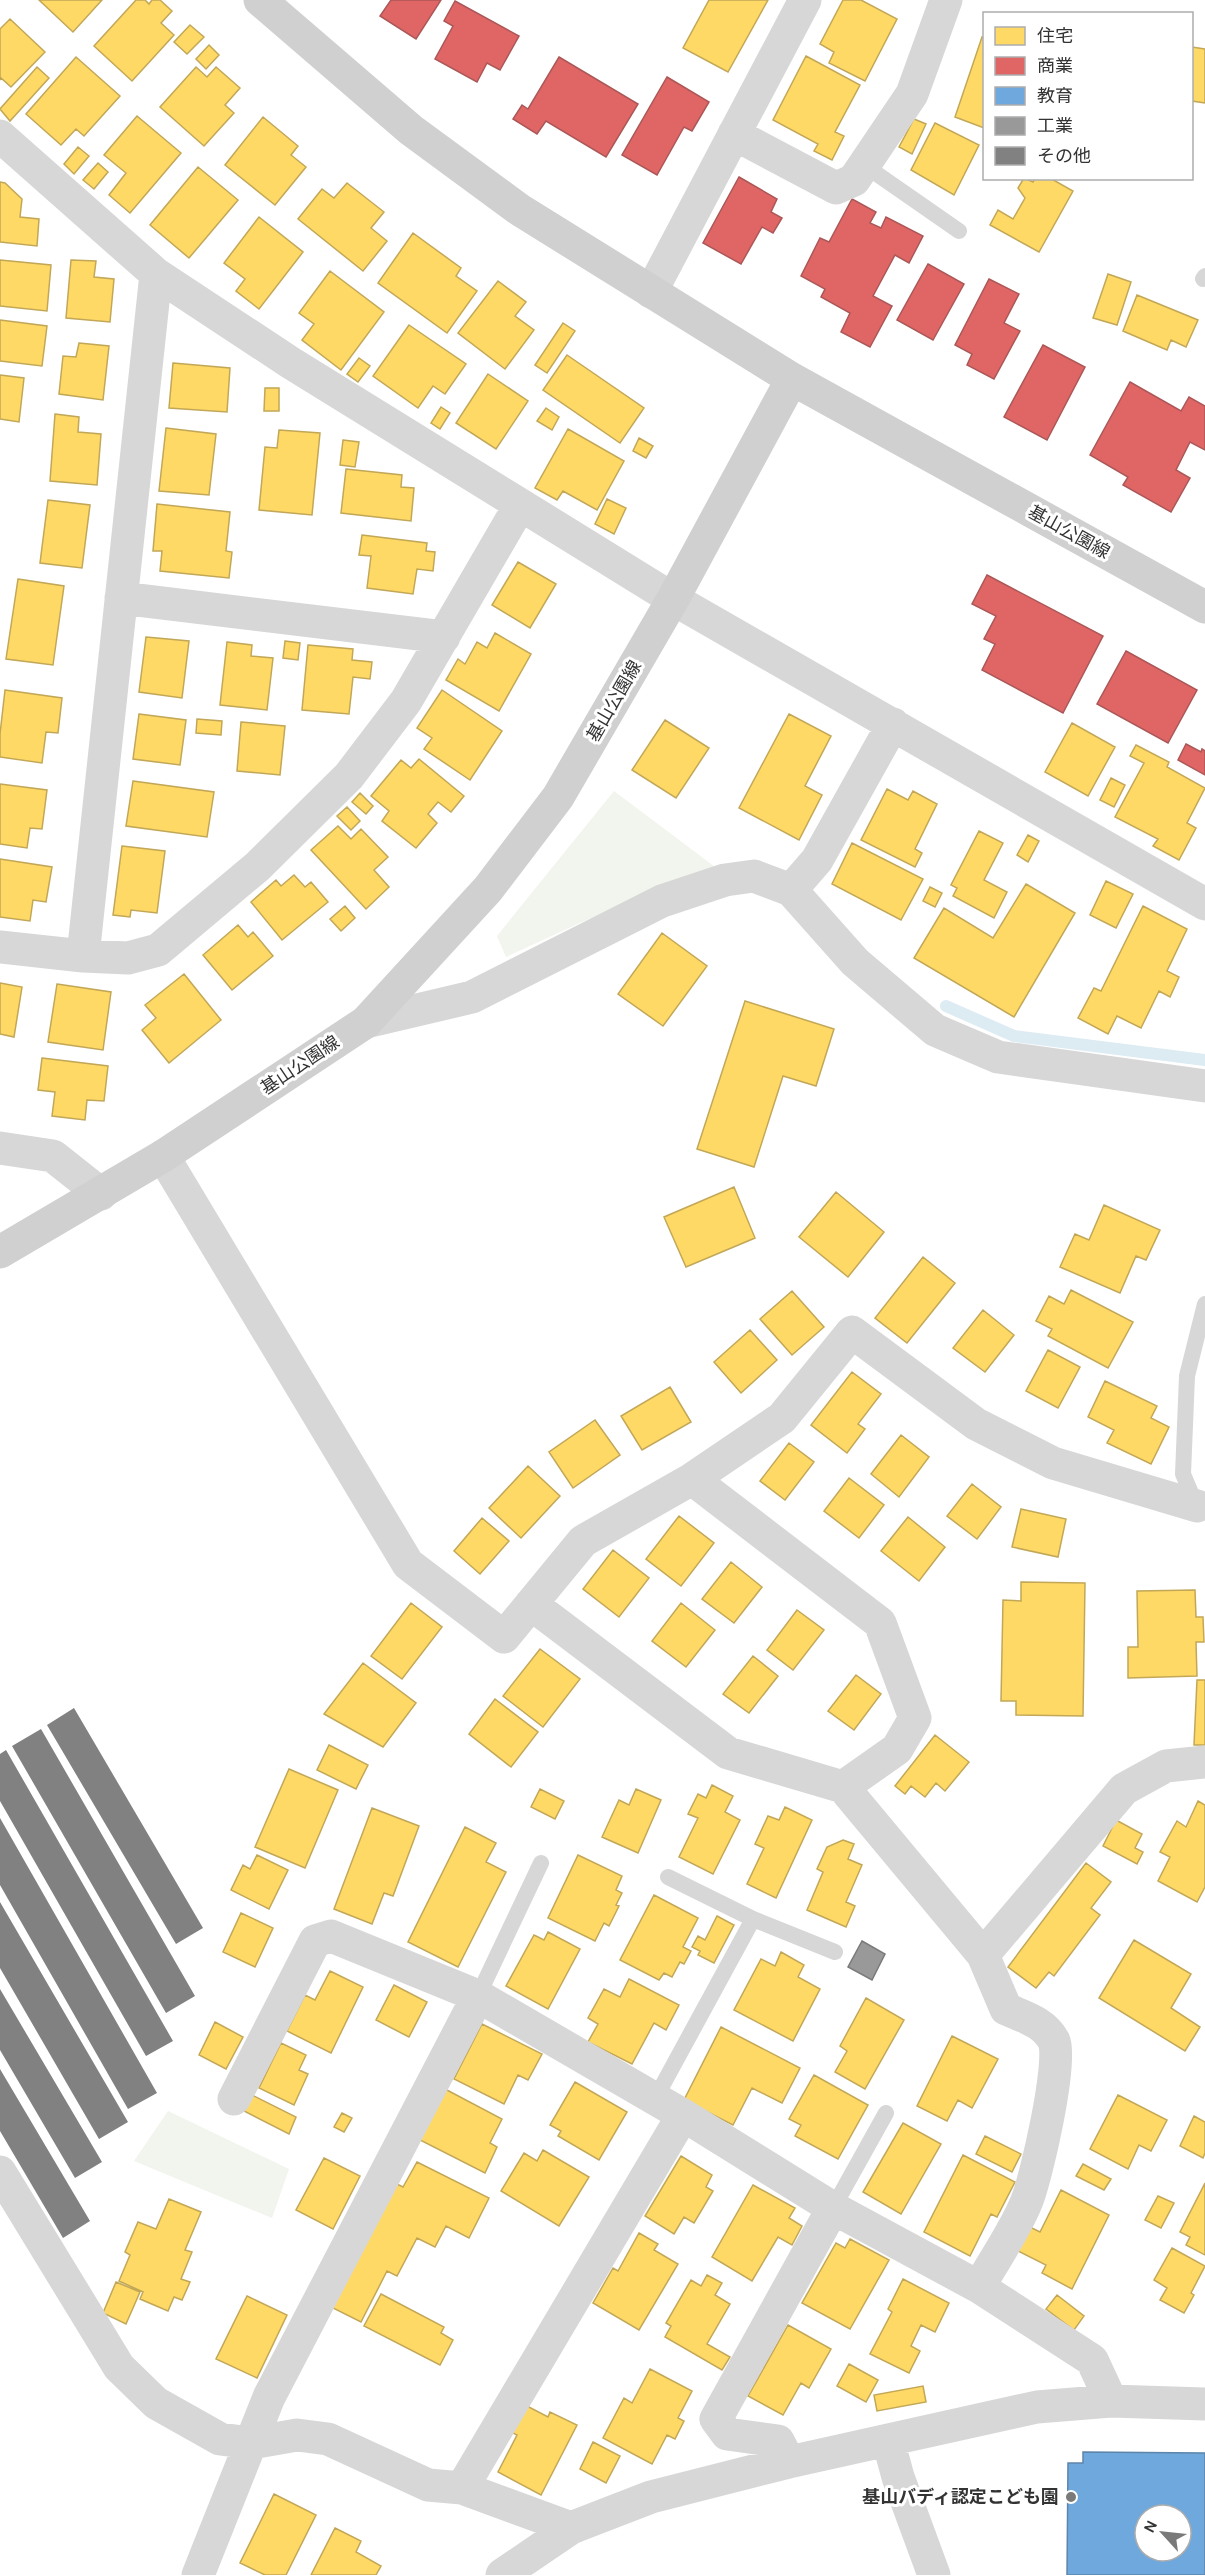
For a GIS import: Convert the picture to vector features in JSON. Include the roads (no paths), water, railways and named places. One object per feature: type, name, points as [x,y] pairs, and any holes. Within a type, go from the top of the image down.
[{"type":"main road","points":[[260,0],[411,130],[520,210],[792,379]]},
{"type":"main road","name":"基山公園線","points":[[0,1252],[164,1156],[366,1022],[488,889],[558,797],[673,598],[792,379],[1205,607]]},
{"type":"street","points":[[651,292],[805,0]]},
{"type":"street","points":[[734,134],[836,188],[854,180],[912,94],[946,0]]},
{"type":"street","points":[[0,136],[156,274],[291,363],[673,598],[1205,904]]},
{"type":"street","points":[[83,956],[156,274]]},
{"type":"street","points":[[0,947],[83,956],[128,958],[158,950],[257,867],[349,776],[406,701],[520,505]]},
{"type":"street","points":[[121,598],[444,637]]},
{"type":"street","points":[[791,890],[817,860],[893,724]]},
{"type":"street","points":[[366,1022],[472,997],[662,901],[725,880],[754,876],[791,890],[855,962],[935,1030],[998,1057],[1205,1086]]},
{"type":"street","points":[[0,1148],[53,1156],[101,1194]]},
{"type":"street","points":[[164,1156],[408,1564],[504,1637],[583,1541],[692,1479],[782,1418],[852,1332],[976,1424],[1053,1463],[1201,1512]]},
{"type":"street","points":[[692,1479],[880,1623],[915,1718],[897,1749],[843,1786]]},
{"type":"street","points":[[531,1604],[728,1753],[843,1786],[983,1955],[1006,2009],[1041,2024],[1055,2043],[1054,2080],[1041,2153],[1026,2203],[979,2287]]},
{"type":"street","points":[[983,1955],[1124,1789],[1166,1766],[1205,1762]]},
{"type":"street","points":[[234,2099],[315,1941],[331,1936],[478,1996],[683,2115],[833,2208],[979,2287],[1092,2360],[1111,2401]]},
{"type":"street","points":[[198,2575],[269,2397],[478,1996]]},
{"type":"street","points":[[462,2488],[683,2115]]},
{"type":"street","points":[[0,2172],[119,2367],[156,2403],[220,2439],[251,2443],[297,2435],[328,2439],[428,2485],[462,2488],[571,2528]]},
{"type":"street","points":[[789,2462],[777,2441],[727,2434],[716,2419],[833,2208]]},
{"type":"street","points":[[502,2575],[571,2528],[651,2498],[789,2462],[1037,2407],[1111,2401],[1205,2404]]},
{"type":"street","points":[[888,2440],[898,2477],[934,2575]]},
{"type":"lane","points":[[864,165],[959,231]]},
{"type":"lane","points":[[1201,1512],[1183,1474],[1187,1376],[1205,1304]]},
{"type":"lane","points":[[478,1996],[541,1863]]},
{"type":"lane","points":[[669,1877],[753,1919],[835,1952]]},
{"type":"lane","points":[[655,2099],[753,1919]]},
{"type":"lane","points":[[833,2208],[886,2113]]},
{"type":"waterway","points":[[946,1006],[1014,1036],[1205,1060]]},
{"type":"place","name":"基山バディ認定こども園","points":[[1071,2497]]}]
